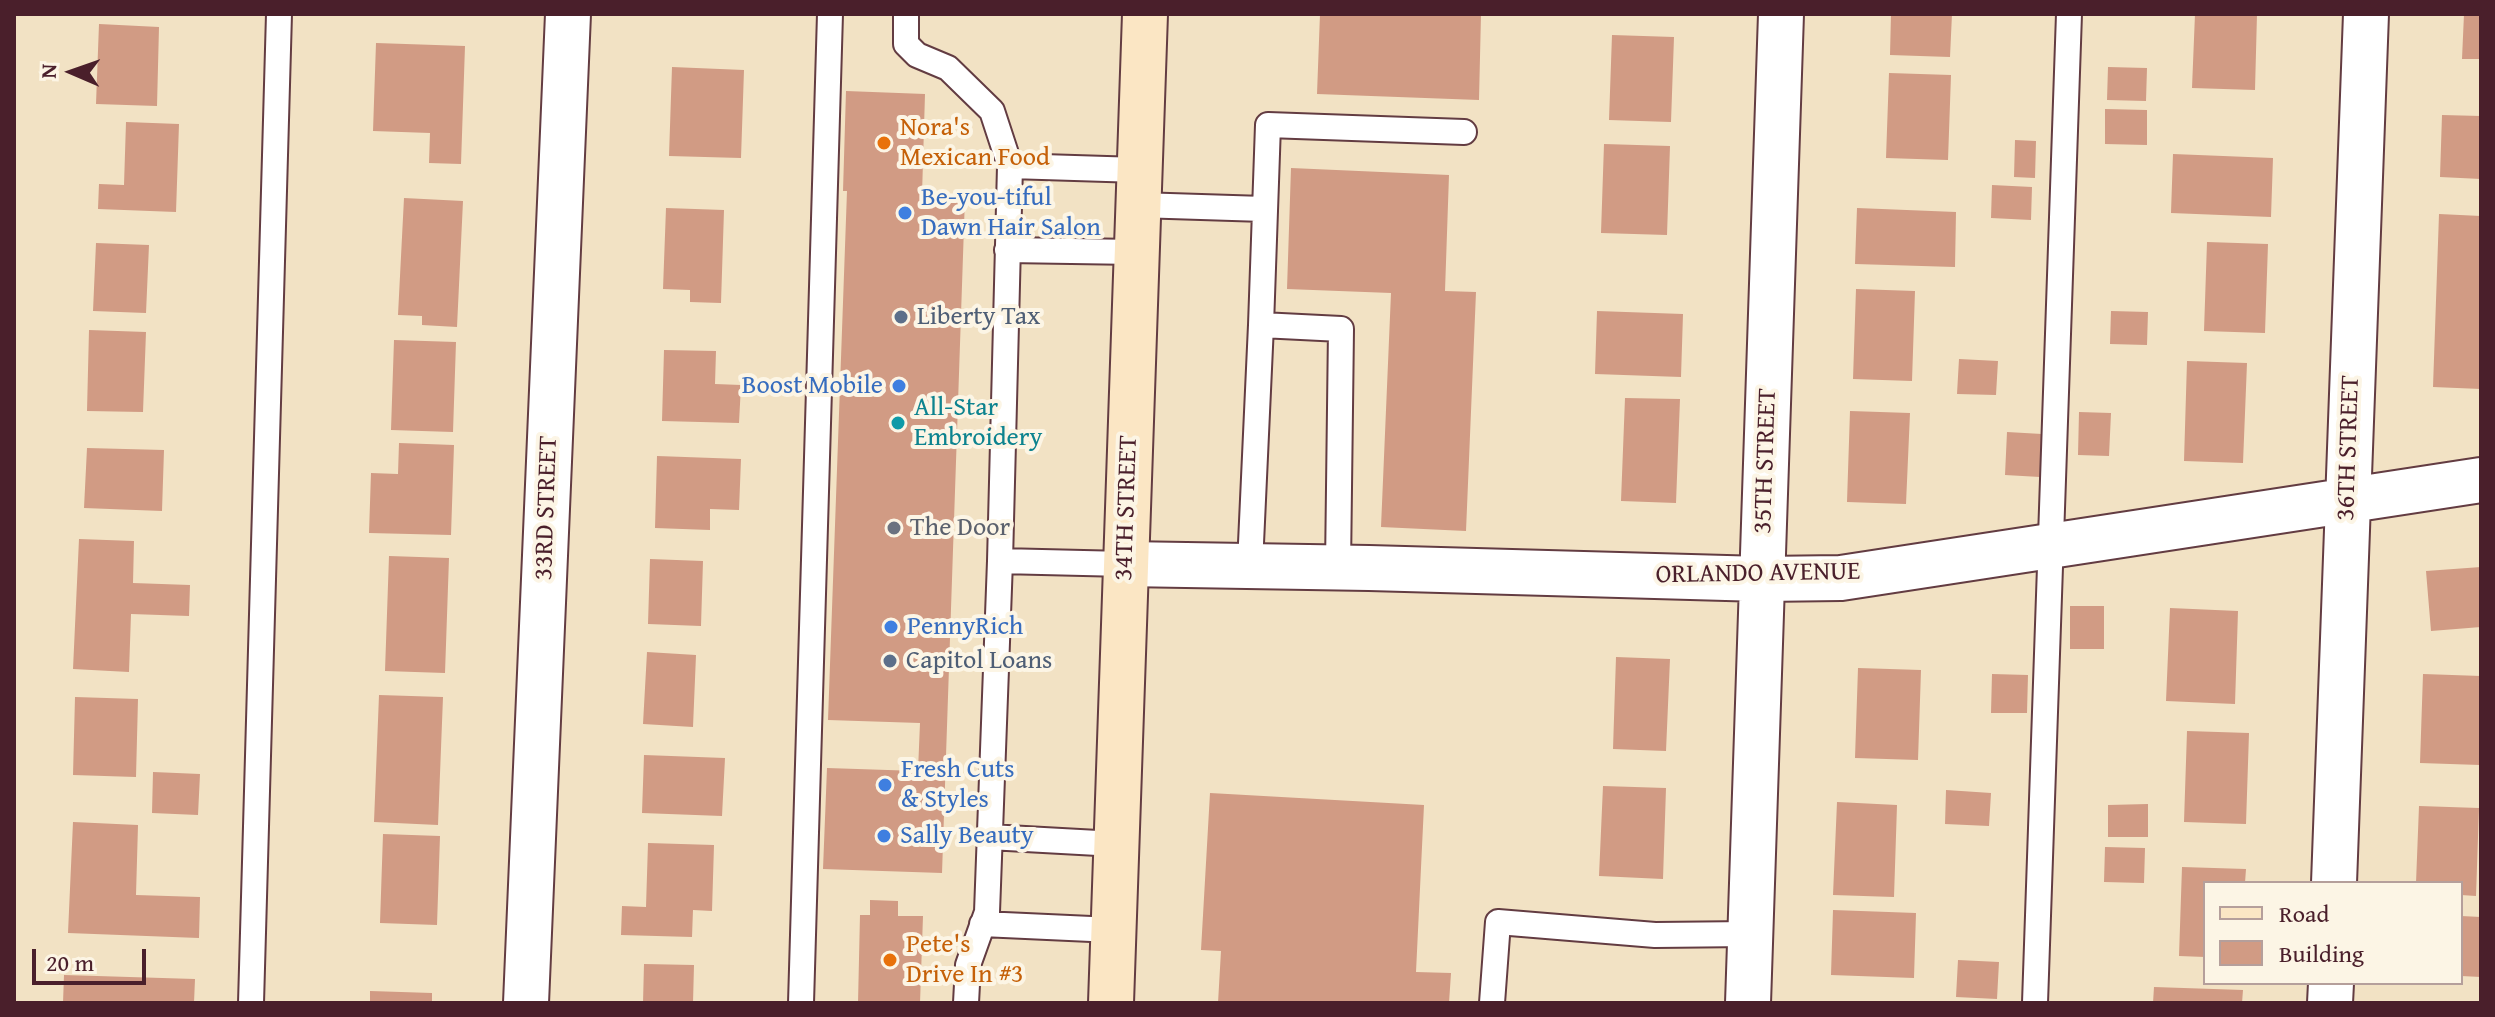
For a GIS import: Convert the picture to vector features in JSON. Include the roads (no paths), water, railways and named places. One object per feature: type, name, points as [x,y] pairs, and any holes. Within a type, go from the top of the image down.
[{"type":"main road","name":"34TH STREET","points":[[1111,1003],[1145,14]]},
{"type":"street","name":"33RD STREET","points":[[526,1003],[568,14]]},
{"type":"street","name":"35TH STREET","points":[[1748,1003],[1781,14]]},
{"type":"street","name":"36TH STREET","points":[[2334,881],[2366,14]]},
{"type":"street","name":"ORLANDO AVENUE","points":[[1125,564],[1762,579],[1841,578],[2481,480]]},
{"type":"lane","points":[[251,1003],[279,14]]},
{"type":"lane","points":[[801,1003],[830,14]]},
{"type":"lane","points":[[906,14],[906,44],[917,55],[948,68],[992,111],[1010,166],[987,912],[968,965],[966,1003]]},
{"type":"lane","points":[[2035,1003],[2069,14]]},
{"type":"lane","points":[[1250,565],[1268,125],[1464,132]]},
{"type":"lane","points":[[1010,166],[1264,209]]},
{"type":"lane","points":[[1007,250],[1136,252]]},
{"type":"lane","points":[[1261,325],[1341,329],[1338,567]]},
{"type":"lane","points":[[1000,561],[1125,564]]},
{"type":"lane","points":[[989,837],[1116,844]]},
{"type":"lane","points":[[1492,1003],[1498,922],[1655,935],[1750,934]]},
{"type":"lane","points":[[982,924],[1113,930]]},
{"type":"place","name":"Nora's Mexican Food","points":[[884,143]]},
{"type":"place","name":"Be-you-tiful Dawn Hair Salon","points":[[905,213]]},
{"type":"place","name":"Liberty Tax","points":[[901,317]]},
{"type":"place","name":"Boost Mobile","points":[[899,386]]},
{"type":"place","name":"All-Star Embroidery","points":[[898,423]]},
{"type":"place","name":"The Door","points":[[894,528]]},
{"type":"place","name":"PennyRich","points":[[891,627]]},
{"type":"place","name":"Capitol Loans","points":[[890,661]]},
{"type":"place","name":"Fresh Cuts & Styles","points":[[885,785]]},
{"type":"place","name":"Sally Beauty","points":[[884,836]]},
{"type":"place","name":"Pete's Drive In #3","points":[[890,960]]}]
